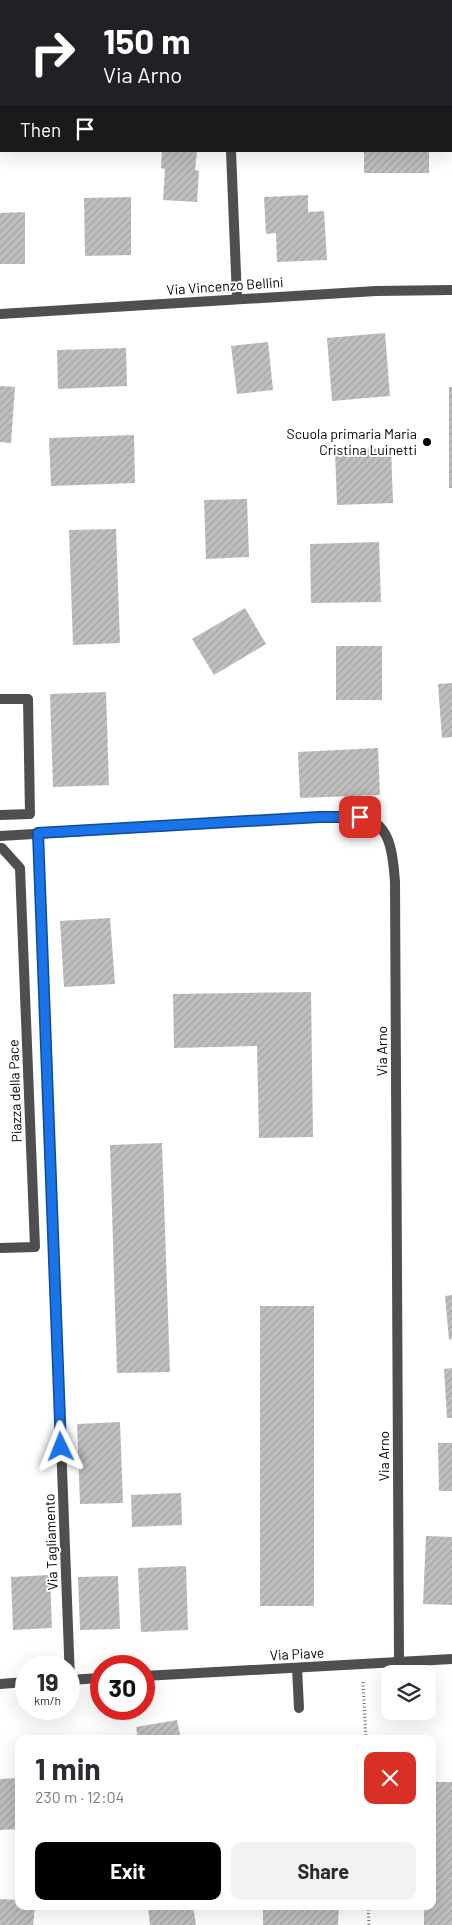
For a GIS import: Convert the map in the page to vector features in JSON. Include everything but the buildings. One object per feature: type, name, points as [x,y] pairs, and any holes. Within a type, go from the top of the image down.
[{"type":"street","points":[[231,152],[237,298]]},
{"type":"street","name":"Via Vincenzo Bellini","points":[[0,314],[237,298],[376,291],[452,290]]},
{"type":"street","points":[[0,699],[28,699],[30,814],[0,815]]},
{"type":"street","name":"Via Arno","points":[[0,836],[319,817],[360,817],[370,820],[380,827],[387,837],[391,848],[396,882],[399,1662]]},
{"type":"street","name":"Via Tagliamento","points":[[38,833],[69,1655]]},
{"type":"street","name":"Piazza della Pace","points":[[0,848],[20,868],[35,1247],[0,1248]]},
{"type":"street","name":"Via Piave","points":[[155,1675],[452,1659]]},
{"type":"street","points":[[297,1668],[299,1708]]},
{"type":"street","points":[[0,1684],[15,1683]]},
{"type":"path","points":[[362,1664],[366,1735]]},
{"type":"path","points":[[368,1910],[369,1925]]},
{"type":"place","name":"Scuola primaria Maria Cristina Luinetti","points":[[427,442]]},
{"type":"route","points":[[61,1447],[38,833],[319,817],[360,817]]}]
